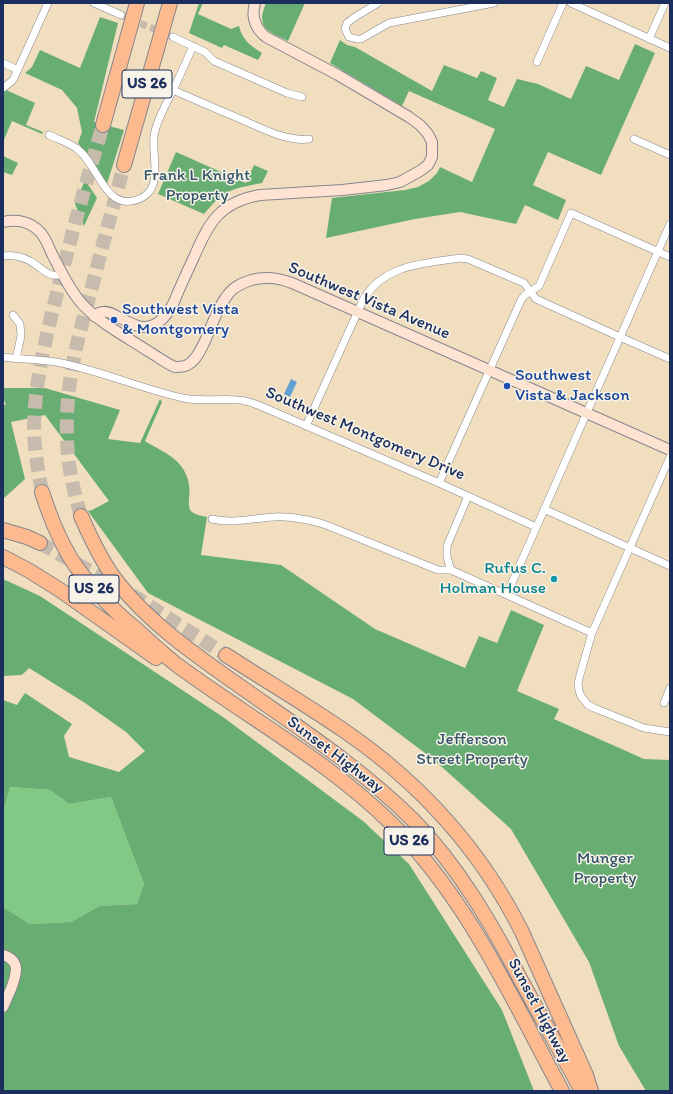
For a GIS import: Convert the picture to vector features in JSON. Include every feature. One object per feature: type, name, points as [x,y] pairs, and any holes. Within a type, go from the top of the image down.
[{"type":"highway","name":"US 26","points":[[103,125],[137,3]]},
{"type":"highway","name":"US 26","points":[[124,165],[170,3]]},
{"type":"highway","name":"Sunset Highway","points":[[42,492],[56,532],[73,562],[95,591],[119,614],[176,664],[301,749],[350,786],[408,840],[425,859],[457,902],[480,940],[562,1091]]},
{"type":"highway","name":"Sunset Highway","points":[[81,516],[100,555],[117,582],[153,621],[188,649],[359,771],[413,820],[435,844],[458,874],[501,942],[582,1091]]},
{"type":"highway","points":[[3,530],[27,537],[40,543]]},
{"type":"highway","points":[[3,557],[28,570],[60,590],[158,659],[176,664]]},
{"type":"highway","points":[[226,655],[346,732],[371,750],[412,785],[450,824],[498,888],[520,926],[592,1091]]},
{"type":"main road","points":[[94,316],[98,312],[106,312],[135,325],[142,326],[150,326],[162,320],[170,311],[205,232],[217,216],[227,207],[237,202],[260,195],[342,190],[387,185],[400,182],[424,168],[430,162],[432,142],[428,134],[420,125],[338,75],[271,40],[261,33],[254,21],[253,12],[255,3]]},
{"type":"main road","name":"Southwest Vista Avenue","points":[[3,222],[12,220],[20,221],[34,227],[40,232],[47,242],[62,274],[82,305],[94,316],[172,366],[177,367],[188,364],[197,355],[220,306],[230,292],[237,286],[253,280],[270,277],[279,279],[357,312],[670,450]]},
{"type":"main road","points":[[3,955],[14,962],[17,973],[3,1007]]},
{"type":"street","points":[[3,88],[12,81],[18,70],[48,3]]},
{"type":"street","points":[[94,3],[121,15]]},
{"type":"street","points":[[378,3],[347,23],[346,29],[349,37],[356,40],[361,39],[389,23],[494,3]]},
{"type":"street","points":[[537,62],[563,3]]},
{"type":"street","points":[[571,3],[670,48]]},
{"type":"street","points":[[649,39],[665,3]]},
{"type":"street","points":[[173,37],[204,52],[214,61],[287,94],[302,97]]},
{"type":"street","points":[[49,135],[76,148],[90,164],[114,197],[126,201],[136,201],[145,196],[154,183],[154,141],[158,122],[193,46]]},
{"type":"street","points":[[3,64],[18,70]]},
{"type":"street","points":[[173,90],[272,132],[301,140],[309,139]]},
{"type":"street","points":[[634,139],[670,155]]},
{"type":"street","points":[[439,483],[521,300],[525,295],[539,286],[571,214],[670,257]]},
{"type":"street","points":[[507,594],[670,224]]},
{"type":"street","points":[[3,256],[24,258],[33,262],[47,273],[54,276],[62,274]]},
{"type":"street","points":[[306,426],[357,312],[368,292],[387,275],[408,266],[460,258],[468,259],[524,283],[536,299],[620,338],[670,359]]},
{"type":"street","points":[[13,315],[20,324],[21,336],[16,358]]},
{"type":"street","name":"Southwest Montgomery Drive","points":[[3,357],[50,361],[83,368],[185,399],[238,400],[248,402],[468,496],[447,546],[447,557],[451,570]]},
{"type":"street","points":[[670,458],[592,633],[578,684],[579,691],[584,702],[594,708],[644,728],[670,732]]},
{"type":"street","points":[[468,496],[536,527]]},
{"type":"street","points":[[544,509],[670,566]]},
{"type":"street","points":[[212,519],[228,521],[276,517],[311,520],[438,570],[451,570],[592,633]]},
{"type":"street","points":[[664,703],[670,688]]},
{"type":"green space","points":[[199,3],[203,3],[198,14],[231,29],[239,26],[248,42],[262,53],[258,60],[224,45],[222,48],[189,33]]},
{"type":"green space","points":[[266,3],[305,3],[288,41],[270,32],[263,24],[263,11]]},
{"type":"green space","points":[[100,17],[118,23],[94,122],[124,130],[107,184],[78,143],[82,132],[77,108],[62,90],[25,73],[32,67],[40,50],[80,68]]},
{"type":"green space","points":[[340,40],[432,91],[444,65],[477,78],[481,71],[497,78],[488,100],[504,107],[517,79],[538,84],[571,99],[586,66],[619,80],[635,44],[655,53],[601,175],[548,152],[533,185],[566,200],[558,220],[525,205],[516,224],[460,212],[415,219],[326,238],[332,198],[405,190],[418,187],[429,181],[437,173],[440,167],[472,182],[495,129],[409,91],[402,106],[330,63]]},
{"type":"green space","points":[[6,90],[35,103],[26,125],[43,132],[42,134],[12,121],[3,142],[3,92]]},
{"type":"green space","name":"Frank L Knight Property","points":[[176,152],[246,183],[254,165],[268,171],[262,183],[232,190],[221,196],[204,214],[158,194]]},
{"type":"green space","points":[[3,156],[18,163],[12,175],[3,172]]},
{"type":"green space","points":[[85,180],[97,198],[84,226],[75,204]]},
{"type":"green space","points":[[3,388],[45,388],[120,410],[108,439],[140,443],[160,399],[162,402],[145,441],[169,455],[184,470],[189,482],[190,510],[195,514],[207,517],[201,555],[281,565],[375,629],[465,668],[479,636],[497,643],[511,610],[544,625],[517,691],[559,709],[554,719],[644,759],[670,760],[670,1091],[646,1091],[619,1046],[589,962],[511,829],[433,759],[353,699],[148,593],[88,511],[109,501],[45,415],[11,422],[25,479],[3,499],[3,405],[6,405],[3,397]]},
{"type":"green space","points":[[3,579],[40,596],[223,717],[363,821],[409,864],[502,1010],[534,1091],[3,1091],[3,907],[30,924],[71,922],[99,906],[137,904],[144,884],[111,797],[69,804],[50,790],[10,787],[3,813],[3,700],[17,705],[25,693],[72,724],[64,736],[69,757],[119,772],[145,751],[126,732],[85,703],[29,668],[22,675],[3,676]]},
{"type":"green space","points":[[10,787],[50,790],[69,804],[111,797],[144,884],[137,904],[99,906],[71,922],[30,924],[3,907],[3,813]]},
{"type":"water","points":[[291,379],[297,382],[290,397],[284,394]]},
{"type":"tunnel","points":[[121,15],[173,37]]},
{"type":"tunnel","points":[[42,492],[35,451],[34,434],[35,407],[40,369],[47,332],[66,258],[103,125]]},
{"type":"tunnel","points":[[81,516],[69,466],[67,445],[68,396],[78,339],[124,165]]},
{"type":"tunnel","points":[[40,543],[129,593],[226,655]]},
{"type":"place","name":"Southwest Vista & Montgomery","points":[[114,320]]},
{"type":"place","name":"Southwest Vista & Jackson","points":[[507,386]]},
{"type":"place","name":"Rufus C. Holman House","points":[[554,579]]},
{"type":"park label","name":"Jefferson Street Property","points":[[472,750]]},
{"type":"park label","name":"Munger Property","points":[[605,869]]}]
